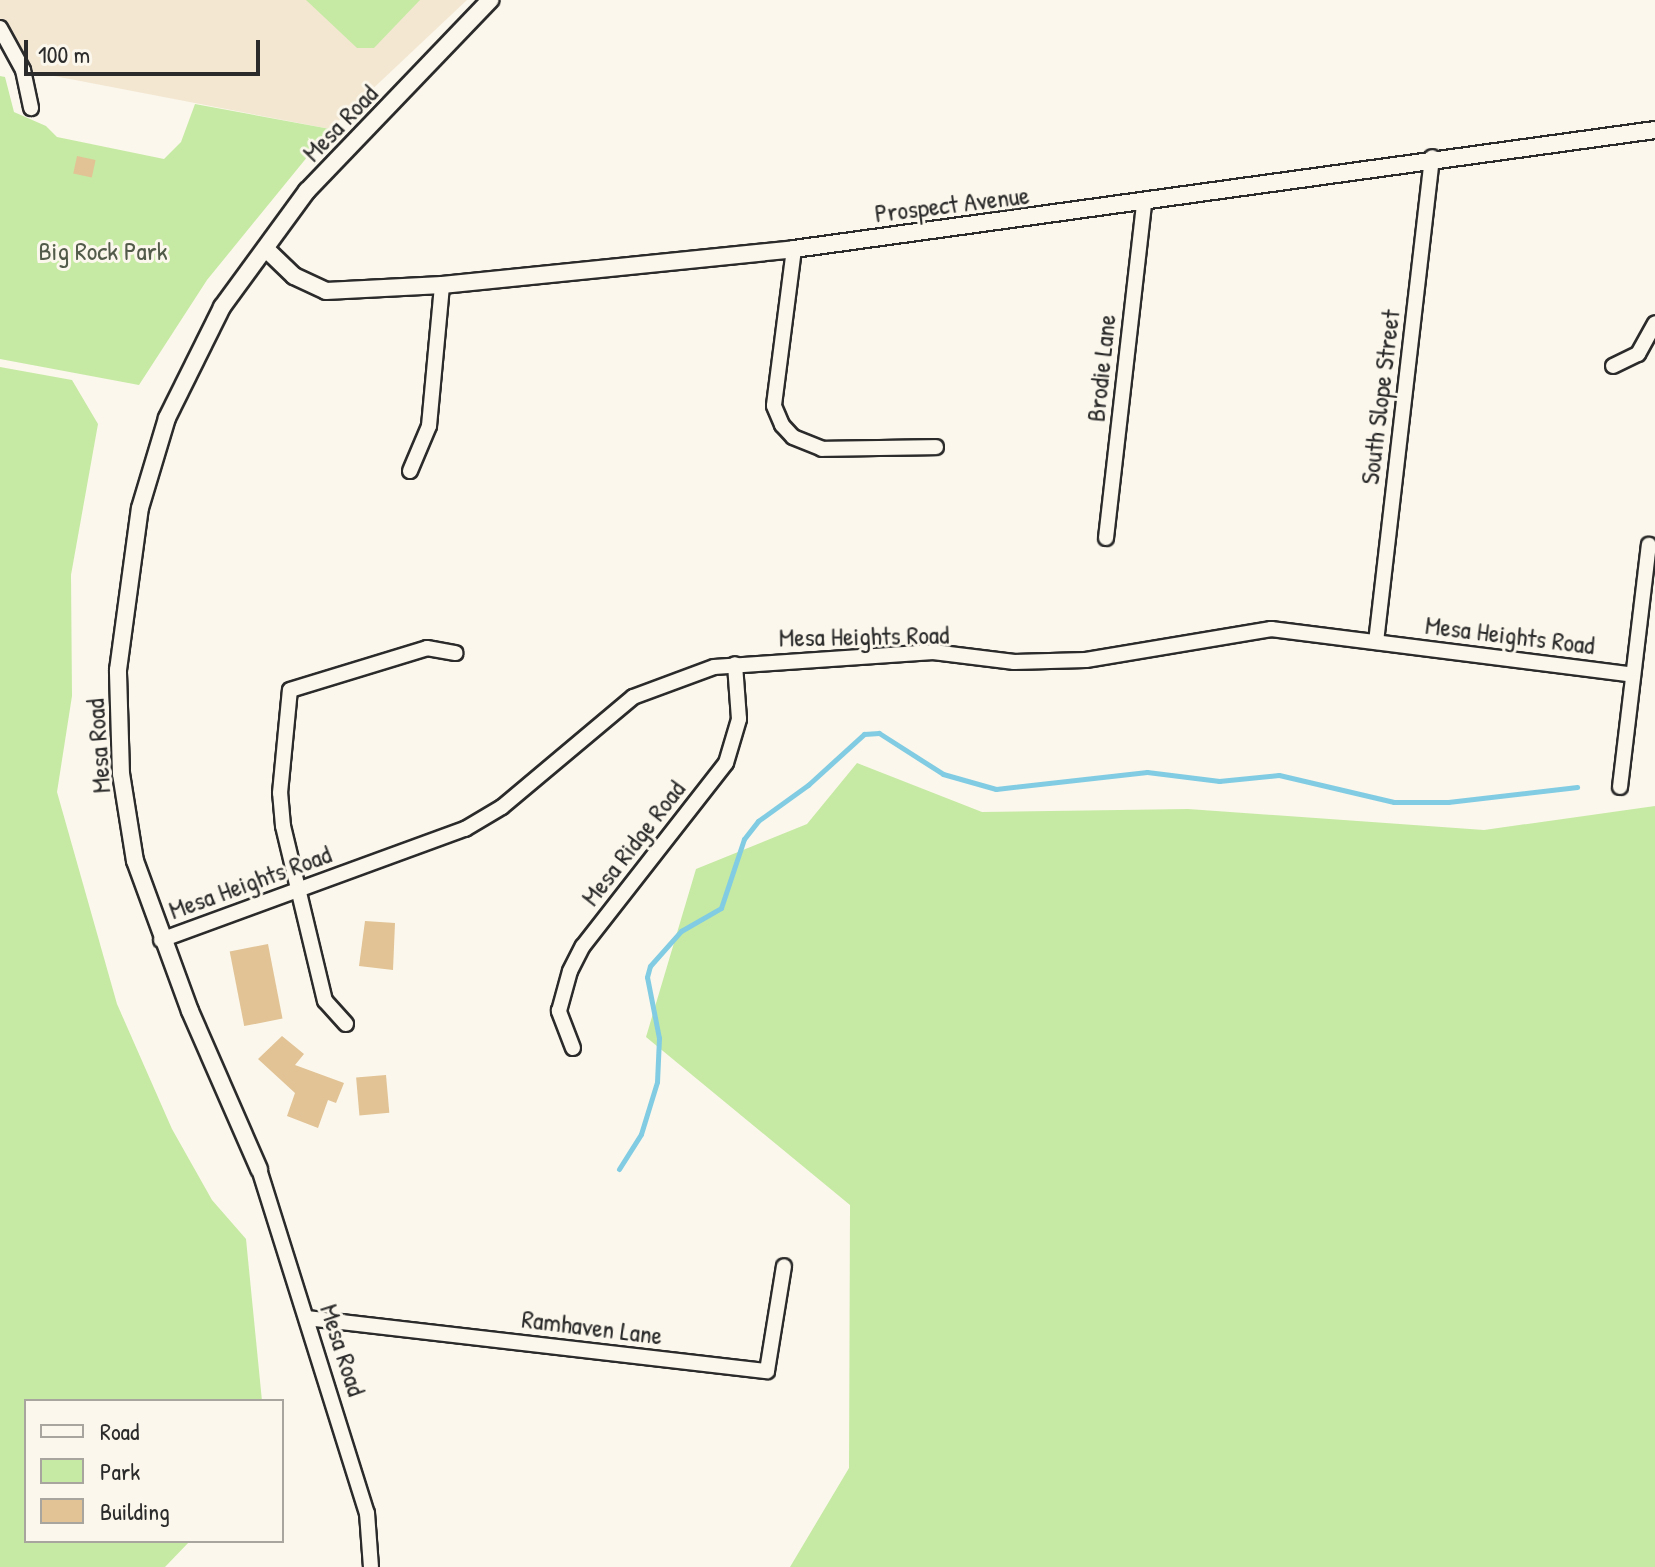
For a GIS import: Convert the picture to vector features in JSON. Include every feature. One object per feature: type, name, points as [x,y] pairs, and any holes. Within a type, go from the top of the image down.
[{"type":"street","name":"Mesa Road","points":[[371,1567],[367,1513],[259,1169],[161,940],[135,861],[121,774],[118,670],[129,567],[149,469],[178,392],[222,307],[307,191],[490,0]]},
{"type":"street","points":[[0,28],[23,70],[31,108]]},
{"type":"street","name":"Prospect Avenue","points":[[266,249],[294,276],[326,291],[442,285],[794,249],[1144,203],[1432,157],[1655,130]]},
{"type":"street","name":"South Slope Street","points":[[1376,642],[1432,157]]},
{"type":"street","name":"Brodie Lane","points":[[1106,538],[1144,203]]},
{"type":"street","points":[[794,249],[774,406],[782,425],[793,437],[822,449],[936,447]]},
{"type":"street","points":[[410,471],[429,426],[442,285]]},
{"type":"street","points":[[1613,366],[1638,354],[1655,323]]},
{"type":"street","points":[[1620,787],[1649,545]]},
{"type":"street","name":"Mesa Heights Road","points":[[161,940],[465,829],[502,807],[633,697],[673,678],[735,664],[933,652],[1014,662],[1086,660],[1251,630],[1376,642],[1633,675]]},
{"type":"street","points":[[346,1024],[325,1001],[298,890],[280,793],[290,690],[427,648],[456,653]]},
{"type":"street","name":"Mesa Ridge Road","points":[[573,1048],[559,1011],[570,971],[583,946],[726,763],[739,719],[735,664]]},
{"type":"street","name":"Ramhaven Lane","points":[[307,1318],[767,1371],[784,1266]]},
{"type":"shaded area","points":[[0,0],[467,0],[330,129],[23,70],[0,28]]},
{"type":"green space","points":[[306,0],[420,0],[374,48],[357,48]]},
{"type":"green space","name":"Big Rock Park","points":[[0,76],[5,77],[14,112],[46,126],[57,137],[164,159],[181,142],[195,104],[330,129],[207,280],[139,385],[0,359]]},
{"type":"green space","points":[[0,367],[72,380],[98,424],[71,575],[72,696],[57,792],[117,1004],[172,1129],[212,1200],[246,1239],[262,1399],[24,1399],[24,1543],[188,1543],[165,1567],[0,1567]]},
{"type":"green space","points":[[857,763],[982,812],[1188,809],[1484,830],[1655,806],[1655,1567],[790,1567],[849,1468],[850,1205],[646,1037],[696,869],[807,824]]},
{"type":"building","points":[[77,156],[96,160],[92,178],[73,174]]},
{"type":"building","points":[[365,921],[395,923],[393,970],[359,966]]},
{"type":"building","points":[[268,944],[283,1019],[244,1026],[230,951]]},
{"type":"building","points":[[282,1036],[304,1054],[295,1065],[344,1083],[336,1103],[328,1100],[318,1128],[287,1116],[295,1093],[258,1059]]},
{"type":"building","points":[[386,1075],[389,1113],[359,1115],[356,1078]]},
{"type":"waterway","points":[[619,1169],[641,1134],[657,1082],[659,1038],[647,977],[650,966],[681,931],[721,908],[744,839],[758,821],[808,785],[864,734],[879,733],[943,774],[996,789],[1147,772],[1219,781],[1279,775],[1394,802],[1448,802],[1577,787]]}]
